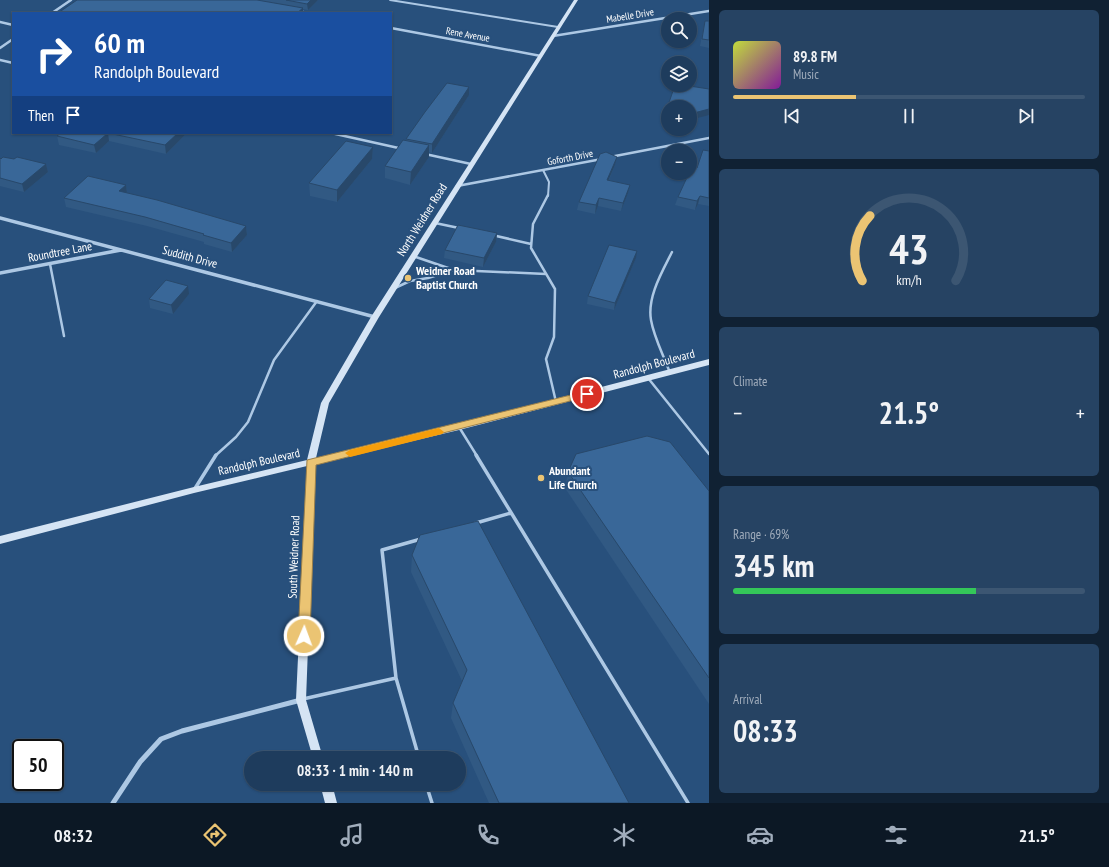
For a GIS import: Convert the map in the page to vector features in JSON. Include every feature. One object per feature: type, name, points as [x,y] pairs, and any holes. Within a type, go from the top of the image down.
[{"type":"main road","name":"North Weidner Road","points":[[311,463],[325,403],[413,256],[576,0]]},
{"type":"main road","name":"Randolph Boulevard","points":[[0,540],[194,490],[311,463],[556,402],[709,362]]},
{"type":"main road","name":"South Weidner Road","points":[[311,463],[301,700],[316,751]]},
{"type":"main road","points":[[328,791],[331,803]]},
{"type":"street","points":[[53,12],[71,0]]},
{"type":"street","points":[[294,10],[303,12]]},
{"type":"street","name":"Mabelle Drive","points":[[553,36],[709,11]]},
{"type":"street","points":[[0,22],[12,25]]},
{"type":"street","name":"Rene Avenue","points":[[392,28],[541,56]]},
{"type":"street","points":[[0,48],[12,40]]},
{"type":"street","points":[[0,60],[12,63]]},
{"type":"street","points":[[336,134],[409,150]]},
{"type":"street","name":"Goforth Drive","points":[[457,186],[709,138]]},
{"type":"street","points":[[417,152],[471,164]]},
{"type":"street","name":"Suddith Drive","points":[[0,218],[376,317]]},
{"type":"street","name":"Roundtree Lane","points":[[0,273],[123,250]]},
{"type":"street","points":[[113,803],[140,762],[160,740],[182,731],[301,700]]},
{"type":"lane","points":[[390,0],[558,27]]},
{"type":"lane","points":[[543,170],[549,182],[548,195],[532,224],[531,248],[555,288],[554,337],[546,359],[556,402]]},
{"type":"lane","points":[[434,223],[466,230]]},
{"type":"lane","points":[[488,234],[531,244]]},
{"type":"lane","points":[[670,372],[651,319],[651,307],[658,284],[672,252]]},
{"type":"lane","points":[[413,256],[454,270],[546,274]]},
{"type":"lane","points":[[50,264],[64,336]]},
{"type":"lane","points":[[393,289],[410,281],[428,278],[454,270]]},
{"type":"lane","points":[[194,490],[213,458],[236,437],[248,422],[274,360],[317,301]]},
{"type":"lane","points":[[648,378],[709,454]]},
{"type":"lane","points":[[459,426],[688,803]]},
{"type":"lane","points":[[473,524],[511,513]]},
{"type":"lane","points":[[417,751],[396,678],[382,550],[428,537]]},
{"type":"lane","points":[[301,700],[396,678]]},
{"type":"lane","points":[[428,791],[432,803]]},
{"type":"building","points":[[77,0],[257,0],[303,8],[298,12],[59,12]]},
{"type":"building","points":[[286,0],[311,0],[307,4]]},
{"type":"building","points":[[705,21],[709,21],[709,40],[702,39]]},
{"type":"building","points":[[447,83],[469,87],[432,144],[406,139],[425,112]]},
{"type":"building","points":[[697,87],[709,89],[709,109],[697,112],[697,100],[670,100],[673,92],[697,92]]},
{"type":"building","points":[[60,134],[107,134],[94,145],[57,136]]},
{"type":"building","points":[[113,134],[177,134],[165,145]]},
{"type":"building","points":[[403,140],[429,145],[411,172],[385,166]]},
{"type":"building","points":[[346,141],[373,147],[337,190],[309,183]]},
{"type":"building","points":[[703,150],[709,151],[709,198],[700,196],[697,201],[678,197],[686,180],[697,180],[697,168]]},
{"type":"building","points":[[606,152],[617,157],[607,180],[630,185],[623,203],[599,198],[596,205],[579,202],[600,154]]},
{"type":"building","points":[[3,157],[14,159],[17,157],[46,164],[22,184],[0,178],[0,158],[1,159]]},
{"type":"building","points":[[88,176],[126,185],[119,191],[157,200],[246,226],[231,243],[145,217],[64,198]]},
{"type":"building","points":[[458,225],[497,233],[484,258],[445,250]]},
{"type":"building","points":[[609,245],[637,251],[615,303],[588,296]]},
{"type":"building","points":[[166,280],[188,286],[171,305],[149,299]]},
{"type":"building","points":[[647,436],[670,442],[709,491],[709,678],[568,472],[576,454]]},
{"type":"building","points":[[478,521],[629,803],[499,803],[453,703],[467,670],[412,555],[420,535]]},
{"type":"slow traffic","points":[[350,453],[439,432]]},
{"type":"place","name":"Weidner Road Baptist Church","points":[[408,278]]},
{"type":"place","name":"Abundant Life Church","points":[[541,478]]},
{"type":"route","points":[[304,636],[311,463],[587,394]]}]
